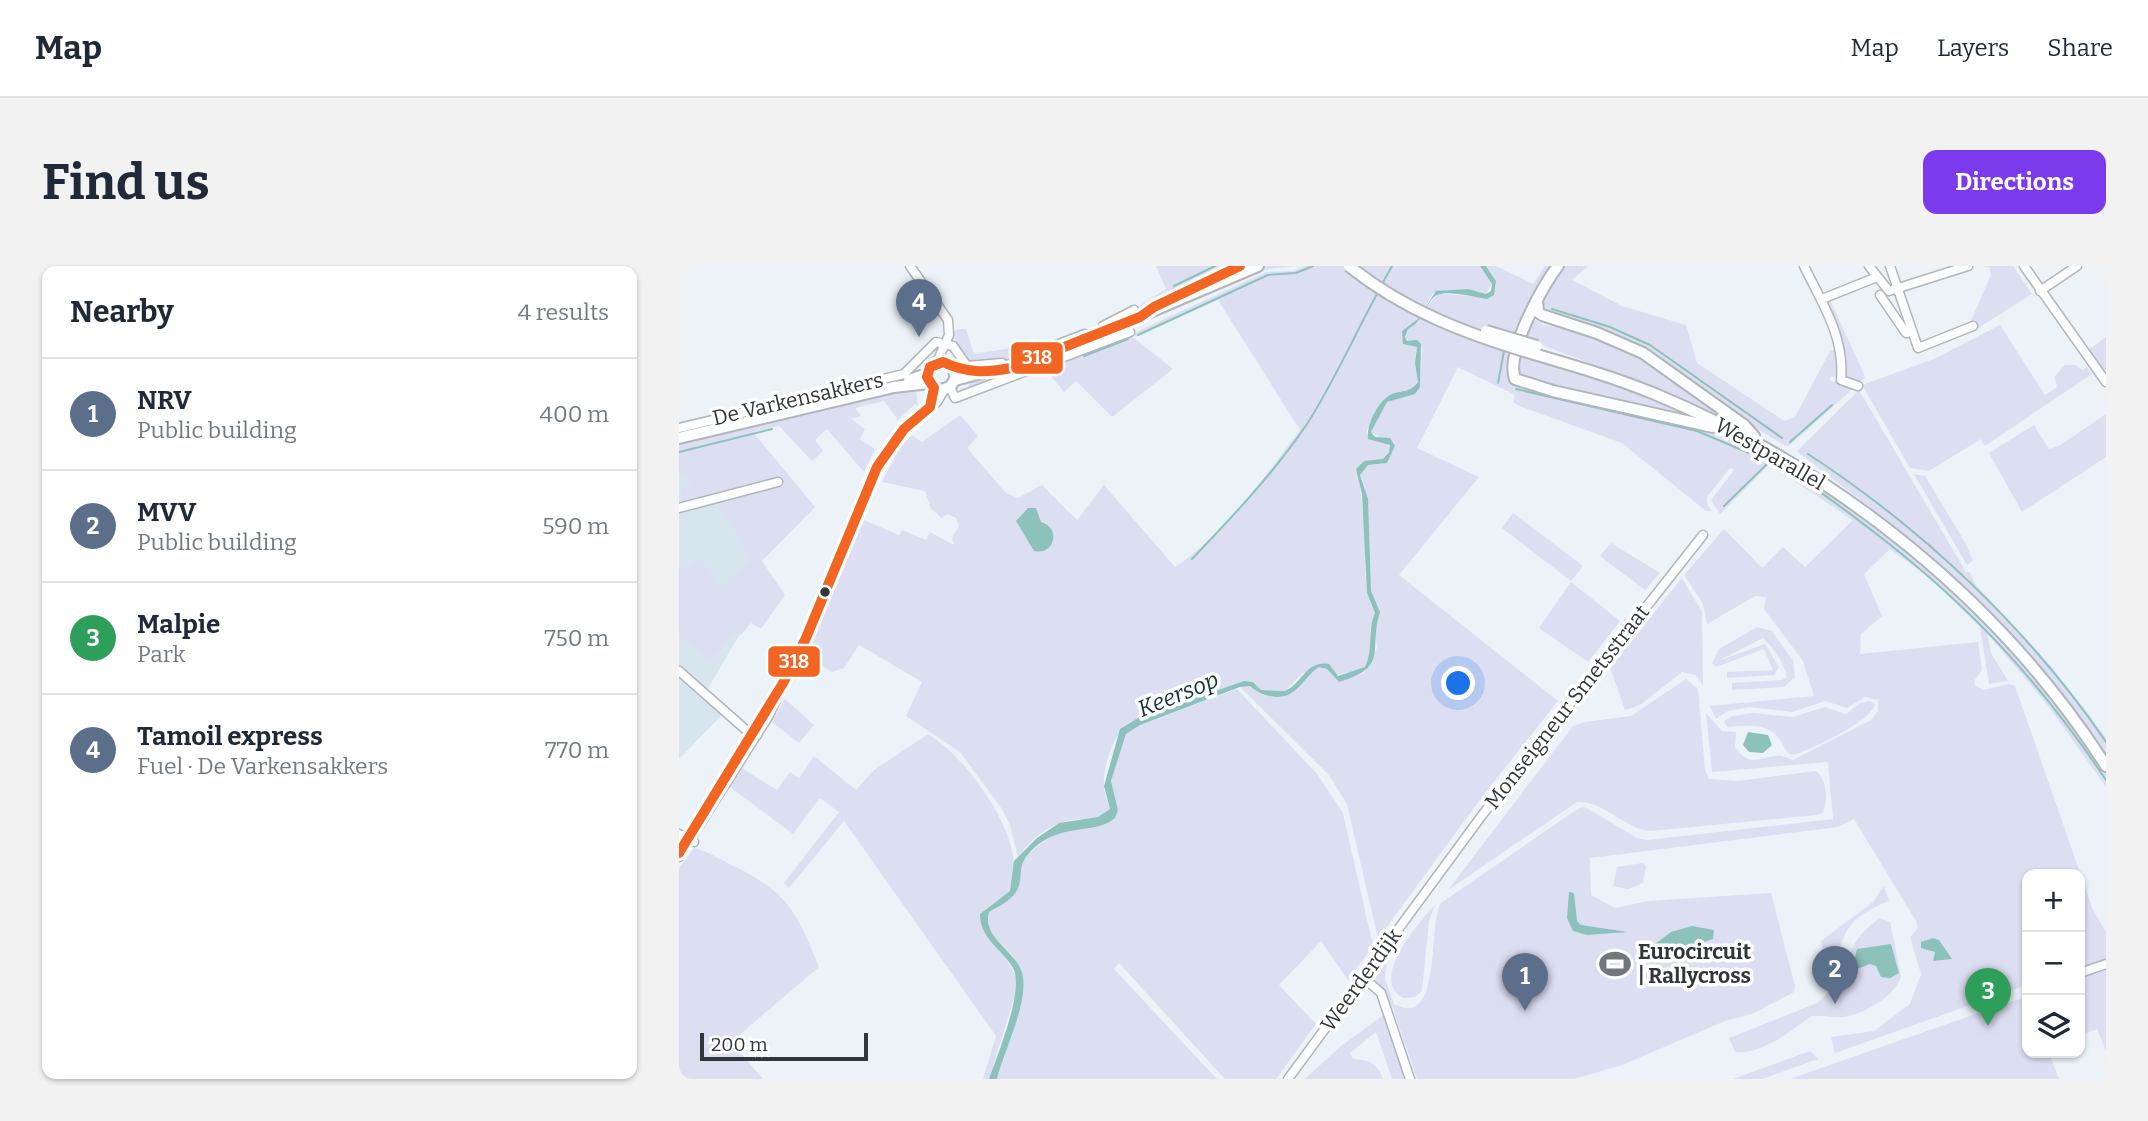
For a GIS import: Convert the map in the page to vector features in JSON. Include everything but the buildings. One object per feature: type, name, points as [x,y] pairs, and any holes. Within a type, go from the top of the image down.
[{"type":"main road","points":[[679,438],[894,387],[942,382],[991,372],[1046,356],[1240,266]]},
{"type":"main road","points":[[1137,314],[1258,266]]},
{"type":"main road","name":"Westparallel","points":[[1349,266],[1384,292],[1426,316],[1464,332],[1536,350],[1656,388],[1754,436],[1856,506],[1956,588],[2029,665],[2106,766]]},
{"type":"main road","name":"Westparallel","points":[[1360,266],[1406,297],[1443,316],[1653,394],[1784,456],[1883,519],[1958,583],[2034,662],[2106,755]]},
{"type":"main road","points":[[1559,266],[1528,316],[1514,362],[1515,379],[1562,393],[1732,431]]},
{"type":"main road","points":[[1537,300],[1538,312],[1542,315],[1597,333],[1643,353],[1744,425],[1754,436]]},
{"type":"main road","points":[[941,362],[942,382]]},
{"type":"main road","points":[[941,362],[942,382]]},
{"type":"street","points":[[910,266],[947,317],[949,329],[941,362]]},
{"type":"street","points":[[1804,266],[1822,299],[1842,353],[1841,380],[1858,386]]},
{"type":"street","points":[[1869,266],[1888,291],[1968,266]]},
{"type":"street","points":[[1890,266],[1918,348],[1973,326]]},
{"type":"street","points":[[2024,266],[2106,382]]},
{"type":"street","points":[[2040,291],[2077,266]]},
{"type":"street","points":[[1822,299],[1877,278]]},
{"type":"street","points":[[1879,295],[1906,333],[1911,332]]},
{"type":"street","points":[[945,346],[957,349],[961,362],[967,366],[1002,363],[1137,314]]},
{"type":"street","points":[[942,382],[955,398],[1129,332]]},
{"type":"street","name":"De Varkensakkers","points":[[679,428],[899,375],[907,372],[931,345],[945,346]]},
{"type":"street","points":[[679,855],[769,710],[807,638],[877,467],[904,429],[940,399],[942,382]]},
{"type":"street","points":[[679,508],[778,482]]},
{"type":"street","name":"Monseigneur Smetsstraat","points":[[1433,881],[1569,702],[1703,535]]},
{"type":"street","points":[[679,671],[754,733]]},
{"type":"street","name":"Weerderdijk","points":[[1288,1079],[1433,881]]},
{"type":"street","points":[[2085,971],[2106,964]]},
{"type":"street","points":[[1363,978],[1381,993],[1410,1079]]},
{"type":"shaded area","points":[[1156,266],[1229,266],[1146,306],[1139,313],[1032,358],[1136,313],[1139,306],[1166,289]]},
{"type":"shaded area","points":[[1263,266],[1298,266],[1268,269],[1087,347],[969,387],[968,379],[1030,365]]},
{"type":"shaded area","points":[[1305,266],[1480,266],[1492,284],[1486,294],[1468,289],[1433,293],[1418,319],[1402,331],[1405,345],[1417,346],[1415,360],[1418,382],[1410,391],[1386,398],[1367,430],[1367,436],[1386,442],[1390,448],[1383,459],[1358,466],[1366,544],[1367,593],[1375,613],[1370,630],[1372,651],[1363,669],[1336,675],[1329,664],[1303,673],[1285,691],[1261,690],[1253,682],[1244,681],[1128,723],[1114,743],[1105,770],[1104,789],[1110,809],[1100,816],[1053,826],[1033,840],[1018,857],[1010,825],[1002,809],[960,752],[906,716],[922,682],[859,645],[844,668],[832,672],[806,656],[864,520],[899,535],[902,530],[926,540],[930,532],[954,545],[952,538],[959,526],[956,518],[947,514],[942,518],[931,509],[925,491],[882,482],[899,449],[912,435],[922,442],[960,415],[978,436],[967,448],[1006,493],[1018,498],[1042,485],[1077,520],[1104,485],[1175,567],[1226,523],[1300,430],[1218,300],[1136,337],[1132,334],[1266,272],[1293,271]]},
{"type":"shaded area","points":[[1480,266],[1486,266],[1496,281],[1494,295],[1487,299],[1448,293],[1437,295],[1430,301],[1419,320],[1408,329],[1405,337],[1407,341],[1417,340],[1421,344],[1420,387],[1415,394],[1387,402],[1371,432],[1375,437],[1390,438],[1395,446],[1387,463],[1368,465],[1360,475],[1368,499],[1371,591],[1380,612],[1371,663],[1355,676],[1339,682],[1327,669],[1319,667],[1297,689],[1282,697],[1264,694],[1250,686],[1240,687],[1140,725],[1126,734],[1111,781],[1118,810],[1115,818],[1098,826],[1056,835],[1034,848],[1024,861],[1016,892],[989,912],[991,930],[1021,969],[1023,989],[1022,1002],[997,1079],[989,1079],[1009,1023],[1016,978],[1013,968],[984,930],[980,914],[1010,891],[1014,861],[1037,838],[1059,823],[1098,817],[1110,809],[1104,786],[1120,729],[1138,718],[1244,681],[1253,682],[1261,690],[1285,691],[1309,669],[1321,664],[1329,664],[1338,676],[1365,667],[1375,613],[1367,593],[1362,494],[1356,469],[1364,461],[1383,459],[1389,452],[1390,445],[1368,439],[1369,427],[1378,407],[1387,397],[1409,390],[1418,382],[1415,363],[1417,347],[1403,344],[1402,331],[1418,319],[1436,291],[1468,289],[1486,294],[1491,291],[1492,284]]},
{"type":"shaded area","points":[[1486,266],[1496,266],[1533,284],[1545,266],[1554,266],[1509,368],[1512,380],[1693,423],[1757,449],[1772,462],[1720,514],[1711,500],[1734,470],[1730,468],[1707,497],[1707,504],[1712,511],[1706,511],[1622,443],[1519,406],[1513,402],[1515,395],[1458,367],[1417,448],[1479,477],[1399,575],[1558,701],[1485,793],[1378,939],[1347,804],[1328,774],[1240,687],[1250,686],[1264,694],[1282,697],[1297,689],[1319,667],[1327,669],[1339,682],[1364,673],[1377,648],[1374,629],[1379,615],[1368,571],[1365,487],[1360,475],[1368,465],[1387,463],[1395,446],[1371,432],[1387,402],[1410,395],[1420,387],[1422,347],[1405,339],[1408,329],[1419,321],[1439,294],[1492,297],[1494,277]]},
{"type":"shaded area","points":[[1563,266],[1588,266],[1572,280],[1622,306],[1686,325],[1697,363],[1784,421],[1795,417],[1830,351],[1838,349],[1839,376],[1831,377],[1830,381],[1851,384],[1854,388],[1786,446],[1727,411],[1654,357],[1545,313],[1541,299]]},
{"type":"shaded area","points":[[1982,266],[2013,266],[2032,294],[1978,328],[1970,323],[1991,275],[1989,267]]},
{"type":"shaded area","points":[[1829,298],[1863,372],[1865,378],[1859,382],[1844,376],[1842,345],[1825,303]]},
{"type":"shaded area","points":[[1533,319],[1544,325],[1578,330],[1640,355],[1744,428],[1669,393],[1539,344],[1528,356],[1598,375],[1720,426],[1610,403],[1520,377],[1518,361]]},
{"type":"shaded area","points":[[2000,325],[2045,395],[2057,387],[2055,376],[2065,365],[2076,365],[2082,370],[2087,367],[2092,374],[1985,446],[1981,439],[1929,471],[1910,468],[1862,385],[1934,359]]},
{"type":"shaded area","points":[[966,329],[974,354],[1024,346],[1027,353],[1038,351],[999,363],[969,363],[961,360],[953,332]]},
{"type":"shaded area","points":[[1126,336],[1134,338],[1173,369],[1112,417],[1076,381],[1064,392],[1043,366]]},
{"type":"shaded area","points":[[2106,337],[2106,377],[2088,350]]},
{"type":"shaded area","points":[[916,386],[918,406],[915,404],[898,420],[884,401],[855,408],[861,416],[851,419],[865,429],[860,439],[875,449],[864,472],[827,429],[815,440],[823,451],[812,461],[779,426],[753,432],[815,507],[762,561],[785,595],[761,629],[751,623],[741,635],[734,632],[710,661],[679,635],[679,571],[701,558],[720,588],[751,559],[717,503],[707,507],[708,503],[779,479],[701,497],[692,495],[682,500],[682,490],[692,484],[689,476],[683,477],[679,470],[679,441]]},
{"type":"shaded area","points":[[1859,390],[1966,572],[1970,572],[1975,584],[2050,665],[2090,716],[2106,738],[2106,753],[2069,702],[1987,608],[1906,536],[1797,451]]},
{"type":"shaded area","points":[[2106,414],[2106,457],[2022,512],[1989,453],[2034,425],[2049,449],[2059,446]]},
{"type":"shaded area","points":[[679,463],[805,505],[728,599],[748,620],[707,690],[728,709],[679,759]]},
{"type":"shaded area","points":[[1787,468],[1846,505],[1935,571],[2020,656],[2106,768],[2106,787],[2046,703],[1987,633],[1991,653],[2008,681],[1989,684],[1980,627],[1930,578],[1890,549],[1864,574],[1882,616],[1861,634],[1860,654],[1978,642],[1982,670],[1974,681],[1975,685],[1983,690],[2009,684],[2015,686],[2079,869],[2022,869],[2022,987],[1835,1053],[1831,1037],[1874,1031],[1910,1004],[1921,974],[1910,937],[1918,928],[1916,921],[1854,819],[1838,827],[1590,858],[1591,895],[1615,908],[1648,901],[1771,893],[1795,986],[1794,992],[1752,1014],[1725,1021],[1622,1065],[1574,1079],[1417,1079],[1392,1006],[1372,978],[1387,958],[1385,979],[1394,1004],[1410,1008],[1420,1002],[1427,990],[1431,972],[1437,915],[1441,903],[1579,808],[1585,807],[1637,838],[1647,840],[1833,819],[1828,762],[1712,772],[1706,713],[1722,731],[1736,732],[1735,747],[1746,758],[1757,760],[1782,756],[1793,760],[1871,720],[1878,711],[1878,700],[1865,697],[1847,708],[1825,701],[1792,712],[1749,707],[1728,711],[1716,719],[1710,706],[1814,696],[1803,661],[1764,609],[1766,597],[1755,596],[1707,624],[1703,604],[1684,575],[1724,529],[1762,568],[1783,547],[1805,567],[1853,520],[1784,474]],"holes":[[[1933,938],[1941,942],[1951,959],[1933,961],[1935,952],[1920,945]]]},
{"type":"shaded area","points":[[1914,474],[1925,476],[1966,544],[1973,561],[1967,565]]},
{"type":"shaded area","points":[[1028,508],[1036,508],[1041,522],[1052,530],[1051,546],[1041,551],[1034,551],[1016,521]]},
{"type":"shaded area","points":[[1513,513],[1583,566],[1571,581],[1502,528]]},
{"type":"shaded area","points":[[1611,543],[1660,573],[1645,590],[1600,556]]},
{"type":"shaded area","points":[[1682,578],[1702,612],[1703,686],[1696,675],[1682,672],[1640,705],[1625,710],[1610,667]]},
{"type":"shaded area","points":[[1571,582],[1620,621],[1588,662],[1539,628]]},
{"type":"shaded area","points":[[1757,627],[1772,631],[1793,661],[1795,677],[1784,687],[1732,690],[1732,683],[1782,680],[1787,677],[1778,656],[1763,638],[1718,661],[1765,644],[1779,667],[1774,675],[1727,678],[1727,672],[1773,670],[1764,649],[1716,667],[1712,663],[1719,649]]},
{"type":"shaded area","points":[[1686,679],[1698,689],[1705,770],[1709,779],[1737,781],[1816,771],[1825,790],[1823,812],[1817,815],[1651,831],[1632,825],[1596,805],[1577,802],[1448,890],[1573,726],[1631,716]]},
{"type":"shaded area","points":[[1237,689],[1317,774],[1343,813],[1373,946],[1348,980],[1321,941],[1279,985],[1316,1024],[1276,1079],[1225,1079],[1119,963],[1114,969],[1217,1079],[997,1079],[1019,1009],[1022,981],[1016,960],[989,929],[989,912],[1011,893],[1017,881],[1019,866],[1039,845],[1064,830],[1118,810],[1111,781],[1126,734],[1140,725]]},
{"type":"shaded area","points":[[785,699],[814,725],[799,743],[772,722]]},
{"type":"shaded area","points":[[1870,701],[1875,704],[1871,711],[1852,726],[1793,755],[1786,751],[1777,736],[1765,728],[1727,727],[1724,721],[1733,716],[1753,713],[1793,717],[1825,707],[1846,714],[1860,703]]},
{"type":"shaded area","points":[[1748,732],[1768,735],[1772,745],[1763,753],[1749,752],[1743,745]]},
{"type":"shaded area","points":[[928,734],[944,745],[977,781],[1004,827],[1012,850],[1014,872],[1010,891],[980,914],[1017,978],[1015,995],[989,1079],[983,1079],[996,1036],[844,821],[789,888],[784,883],[839,812],[820,798],[793,834],[726,784],[737,765],[777,790],[790,772],[799,778],[814,756],[856,790],[874,770]]},
{"type":"shaded area","points":[[694,848],[753,876],[779,896],[797,918],[819,967],[731,1042],[763,1079],[679,1079],[679,868]]},
{"type":"shaded area","points":[[1643,863],[1646,866],[1643,883],[1628,889],[1613,886],[1617,867]]},
{"type":"shaded area","points":[[1884,886],[1889,901],[1858,917],[1852,924],[1842,941],[1837,965],[1832,970],[1826,963],[1821,941],[1873,902]]},
{"type":"shaded area","points":[[2085,887],[2093,910],[2106,932],[2106,959],[2085,966]]},
{"type":"shaded area","points":[[1569,892],[1574,893],[1577,921],[1581,925],[1628,932],[1587,935],[1573,931],[1567,918]]},
{"type":"shaded area","points":[[1435,905],[1429,921],[1422,991],[1415,997],[1403,998],[1394,989],[1391,978],[1394,965],[1409,937]]},
{"type":"shaded area","points":[[1880,918],[1890,922],[1901,976],[1886,997],[1870,1008],[1852,1015],[1811,1016],[1765,1046],[1735,1052],[1729,1038],[1817,1003],[1832,989],[1852,979],[1856,980],[1850,964],[1852,949],[1864,931]]},
{"type":"shaded area","points":[[1692,926],[1714,930],[1713,939],[1667,954],[1655,950],[1655,944],[1671,932]]},
{"type":"shaded area","points":[[1933,938],[1939,940],[1952,959],[1933,961],[1935,952],[1921,948],[1921,942]]},
{"type":"shaded area","points":[[1891,944],[1899,973],[1890,978],[1881,977],[1876,966],[1870,964],[1857,969],[1853,965],[1857,949]]},
{"type":"shaded area","points":[[2106,968],[2106,1051],[2097,1029],[2085,1034],[2085,975]]},
{"type":"shaded area","points":[[2022,998],[2022,1058],[2051,1058],[2059,1079],[1790,1079]]},
{"type":"shaded area","points":[[1385,1014],[1408,1079],[1392,1079],[1376,1032],[1350,1053],[1353,1059],[1375,1066],[1383,1079],[1305,1079],[1341,1046]]},
{"type":"shaded area","points":[[1810,1051],[1818,1059],[1762,1079],[1733,1079]]},
{"type":"waterway","points":[[1174,286],[1215,266]]},
{"type":"waterway","points":[[1138,335],[1268,275],[1296,273],[1313,266]]},
{"type":"waterway","points":[[1382,284],[1392,266]]},
{"type":"waterway","points":[[1192,559],[1267,477],[1307,424],[1378,292]]},
{"type":"waterway","points":[[1552,309],[1610,327],[1650,345],[1782,438]]},
{"type":"waterway","points":[[1084,356],[1128,339]]},
{"type":"waterway","points":[[1498,383],[1504,351]]},
{"type":"waterway","points":[[1516,389],[1697,431],[1761,458]]},
{"type":"waterway","points":[[1790,442],[1832,405]]},
{"type":"waterway","points":[[679,452],[772,429]]},
{"type":"waterway","points":[[1808,454],[1892,515],[1971,583],[2043,659],[2106,742]]},
{"type":"waterway","points":[[1724,506],[1768,463]]},
{"type":"waterway","points":[[1785,472],[1820,492],[1941,587],[2001,646],[2028,677],[2055,709],[2106,780]]},
{"type":"transit line","name":"318","points":[[679,853],[783,683],[806,638],[877,467],[904,429],[930,407],[934,388],[927,377],[930,367],[943,362],[976,371],[1011,368],[1140,317],[1154,307],[1240,266]]},
{"type":"place","name":"Tamoil express","points":[[919,337]]},
{"type":"place","name":"Eurocircuit | Rallycross","points":[[1615,964]]},
{"type":"place","name":"MVV","points":[[1835,1004]]},
{"type":"place","name":"NRV","points":[[1525,1011]]},
{"type":"place","name":"Malpie","points":[[1988,1026]]},
{"type":"water label","name":"Keersop","points":[[1178,694]]}]
